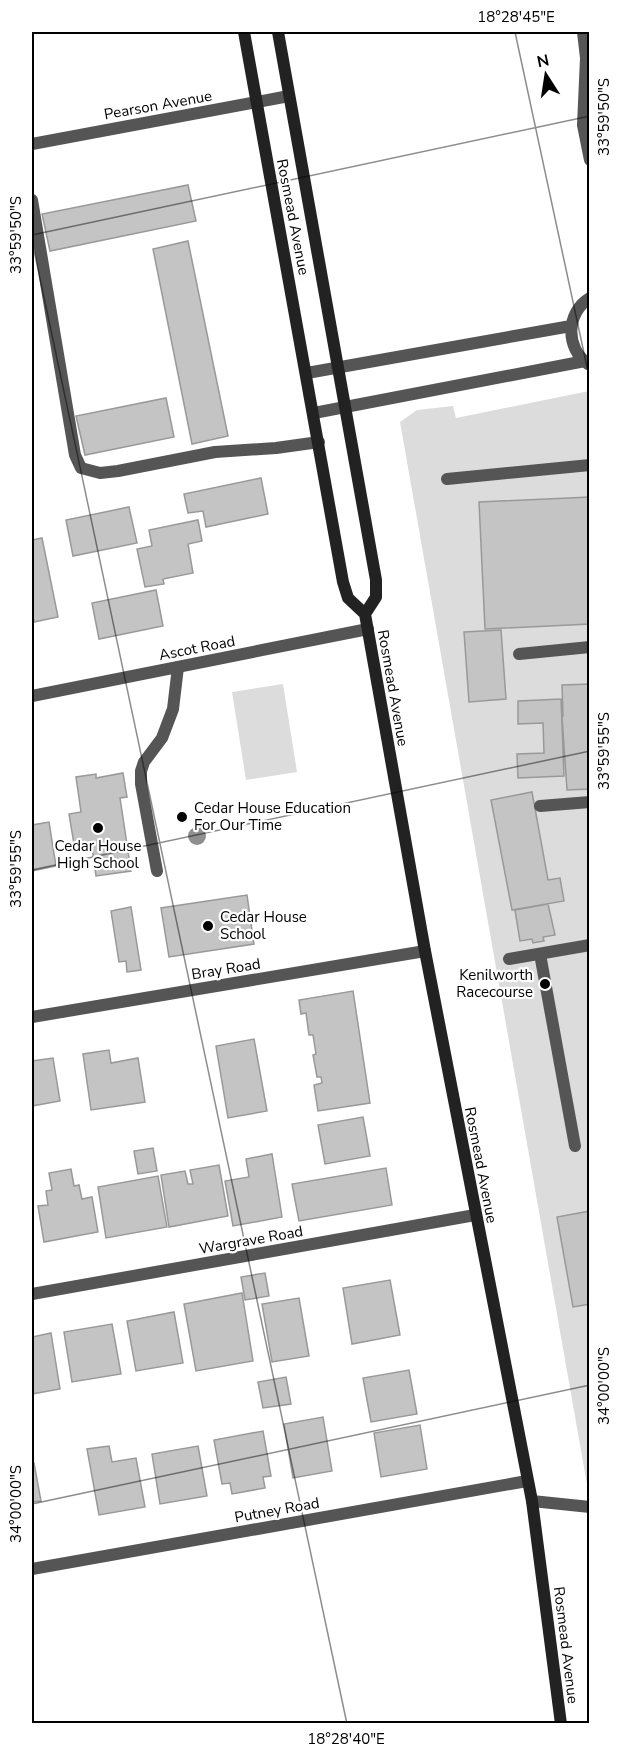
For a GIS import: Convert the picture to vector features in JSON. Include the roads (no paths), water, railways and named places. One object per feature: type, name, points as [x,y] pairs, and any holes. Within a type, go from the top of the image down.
[{"type":"main road","name":"Rosmead Avenue","points":[[244,32],[343,582],[348,598],[365,614],[425,951],[532,1501],[561,1724]]},
{"type":"main road","name":"Rosmead Avenue","points":[[278,32],[376,580],[376,597],[365,614]]},
{"type":"street","points":[[584,32],[586,58],[583,125],[590,160]]},
{"type":"street","name":"Pearson Avenue","points":[[32,144],[289,96]]},
{"type":"street","points":[[32,200],[75,455],[81,468],[92,472],[109,472],[215,452],[276,448],[319,442]]},
{"type":"street","points":[[587,363],[576,351],[571,326],[578,308],[590,298]]},
{"type":"street","points":[[307,373],[571,326]]},
{"type":"street","points":[[314,413],[587,363]]},
{"type":"street","points":[[447,479],[590,465]]},
{"type":"street","name":"Ascot Road","points":[[32,696],[368,629]]},
{"type":"street","points":[[519,654],[590,647]]},
{"type":"street","points":[[157,871],[141,784],[141,771],[144,762],[162,738],[173,709],[178,666]]},
{"type":"street","points":[[540,806],[590,802]]},
{"type":"street","points":[[509,959],[590,945]]},
{"type":"street","name":"Bray Road","points":[[32,1017],[425,951]]},
{"type":"street","points":[[540,954],[575,1146]]},
{"type":"street","name":"Wargrave Road","points":[[32,1294],[475,1215]]},
{"type":"street","name":"Putney Road","points":[[32,1569],[527,1481]]},
{"type":"street","points":[[532,1501],[590,1507]]},
{"type":"place","name":"Cedar House Education For Our Time","points":[[182,817]]},
{"type":"place","name":"Cedar House High School","points":[[98,828]]},
{"type":"place","name":"Cedar House School","points":[[208,926]]},
{"type":"place","name":"Kenilworth Racecourse","points":[[545,984]]}]
